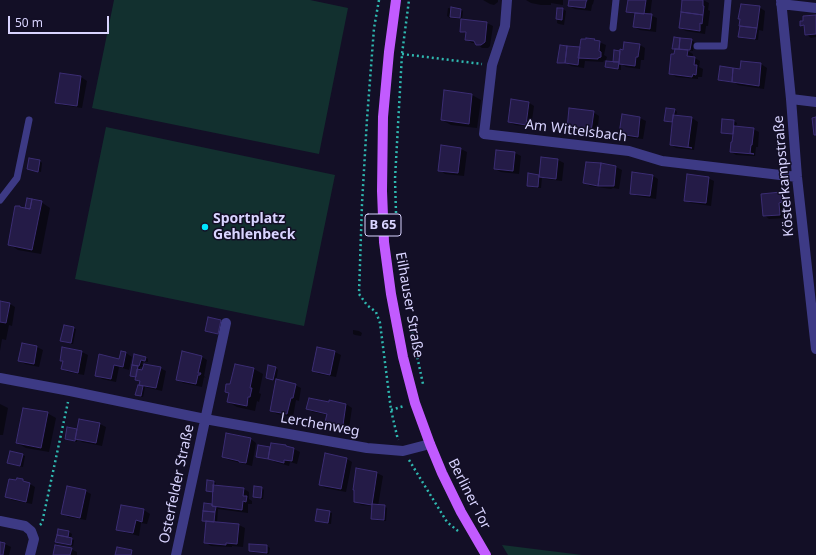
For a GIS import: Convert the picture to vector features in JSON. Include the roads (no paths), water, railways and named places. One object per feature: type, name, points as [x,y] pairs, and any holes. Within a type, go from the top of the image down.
[{"type":"main road","name":"Eilhauser Straße","points":[[396,0],[389,52],[383,117],[382,191],[384,242],[391,294],[403,357],[415,403],[430,444]]},
{"type":"main road","name":"Berliner Tor","points":[[430,444],[461,512],[486,555]]},
{"type":"street","name":"Am Wittelsbach","points":[[507,0],[504,26],[492,65],[484,134],[629,151],[662,161],[798,177]]},
{"type":"street","points":[[781,2],[816,8]]},
{"type":"street","name":"Kösterkampstraße","points":[[781,2],[792,99],[798,177],[816,349]]},
{"type":"street","points":[[792,99],[816,102]]},
{"type":"street","points":[[205,419],[226,323]]},
{"type":"street","name":"Lerchenweg","points":[[0,378],[205,419],[366,448],[403,450],[430,444]]},
{"type":"street","name":"Osterfelder Straße","points":[[176,555],[205,419]]},
{"type":"street","points":[[0,521],[25,526],[31,531],[34,539],[30,555]]},
{"type":"lane","points":[[613,28],[616,0]]},
{"type":"lane","points":[[698,46],[724,46],[728,0]]},
{"type":"lane","points":[[0,200],[17,178],[29,120]]},
{"type":"place","name":"Sportplatz Gehlenbeck","points":[[205,227]]}]
